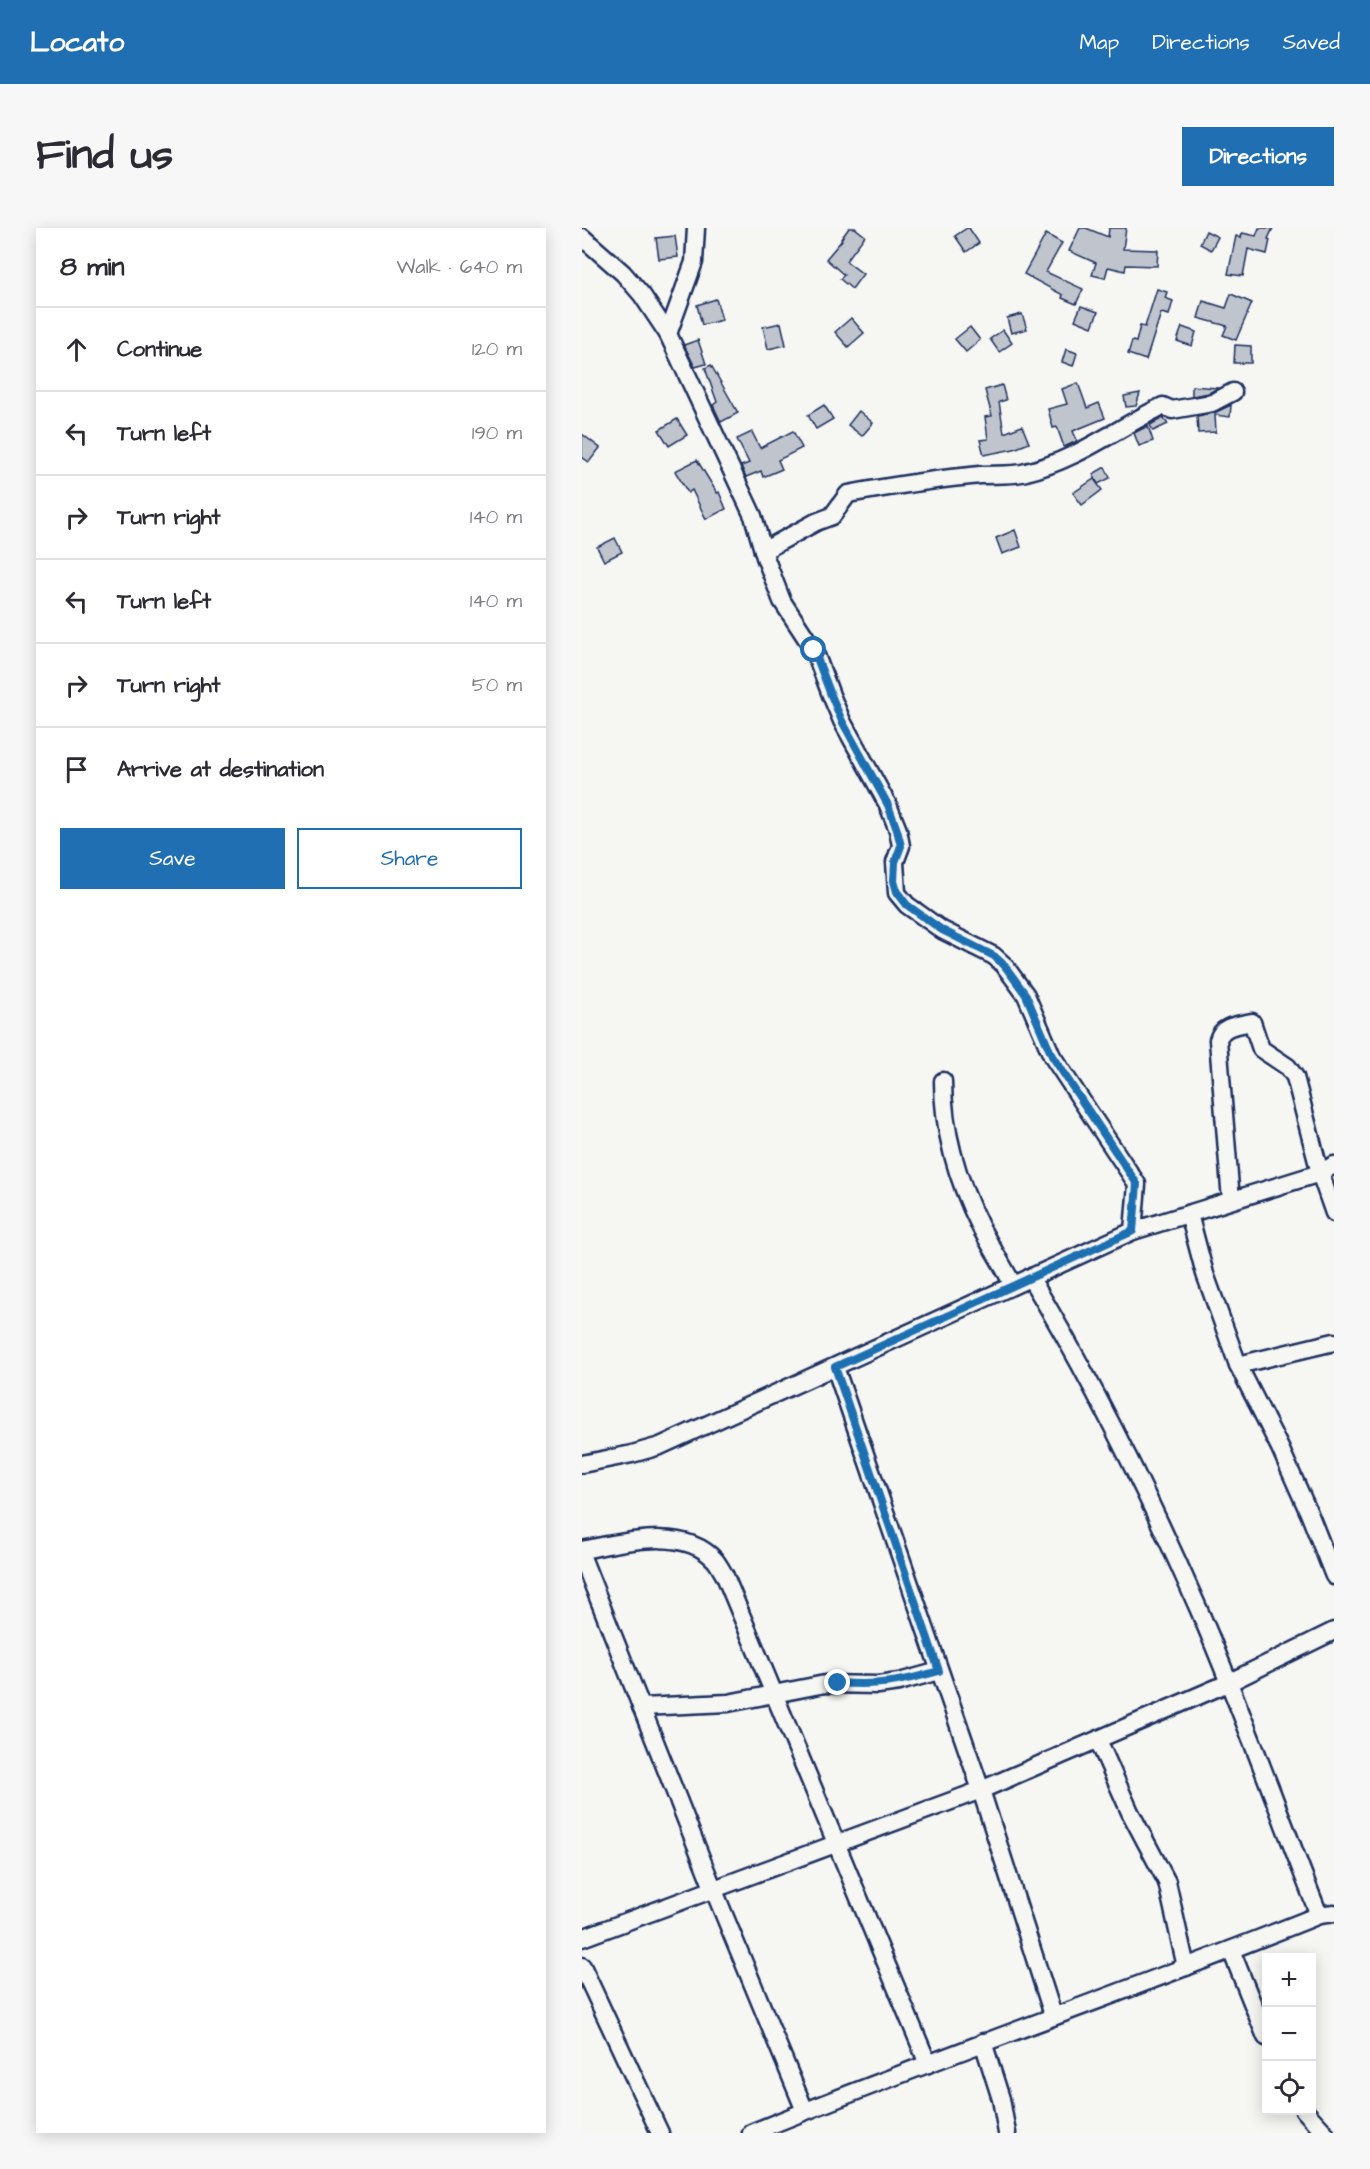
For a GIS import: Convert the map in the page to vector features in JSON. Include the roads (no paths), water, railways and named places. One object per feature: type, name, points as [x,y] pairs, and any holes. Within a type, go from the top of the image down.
[{"type":"street","points":[[668,334],[694,262],[696,228]]},
{"type":"street","points":[[582,237],[622,273],[642,296],[668,334],[753,516],[763,551],[782,601],[814,650],[842,721],[888,805],[901,846],[895,862],[894,881],[897,892],[907,905],[942,930],[994,956],[1004,965],[1026,995],[1052,1056],[1137,1184],[1133,1231]]},
{"type":"street","points":[[763,551],[816,522],[832,516],[848,494],[911,483],[1025,472],[1063,460],[1095,445],[1140,417],[1163,406],[1172,410],[1212,403],[1233,392]]},
{"type":"street","points":[[1232,1200],[1218,1041],[1222,1031],[1227,1028],[1252,1022],[1261,1049],[1288,1067],[1295,1077],[1327,1169],[1334,1213]]},
{"type":"street","points":[[943,1081],[945,1125],[960,1180],[981,1228],[1013,1285]]},
{"type":"street","points":[[582,1464],[660,1446],[1133,1231],[1327,1169]]},
{"type":"street","points":[[1189,1214],[1205,1274],[1238,1365],[1280,1448],[1334,1576]]},
{"type":"street","points":[[751,2133],[983,2042],[1326,1914],[1199,1610],[1068,1339],[1030,1277]]},
{"type":"street","points":[[1238,1365],[1334,1342]]},
{"type":"street","points":[[835,1367],[981,1790],[1053,2016]]},
{"type":"street","points":[[582,1550],[634,1540],[663,1538],[684,1543],[715,1560],[725,1576],[928,2064]]},
{"type":"street","points":[[582,1557],[712,1888],[805,2111]]},
{"type":"street","points":[[582,1938],[981,1790],[1228,1683],[1334,1631]]},
{"type":"street","points":[[641,1707],[728,1703],[825,1684],[878,1685],[939,1671]]},
{"type":"street","points":[[1098,1740],[1126,1804],[1167,1882],[1186,1967]]},
{"type":"street","points":[[1231,1950],[1262,2027]]},
{"type":"street","points":[[582,1966],[660,2133]]},
{"type":"street","points":[[983,2042],[1001,2099],[1007,2133]]},
{"type":"street","points":[[1309,2115],[1325,2133]]}]
